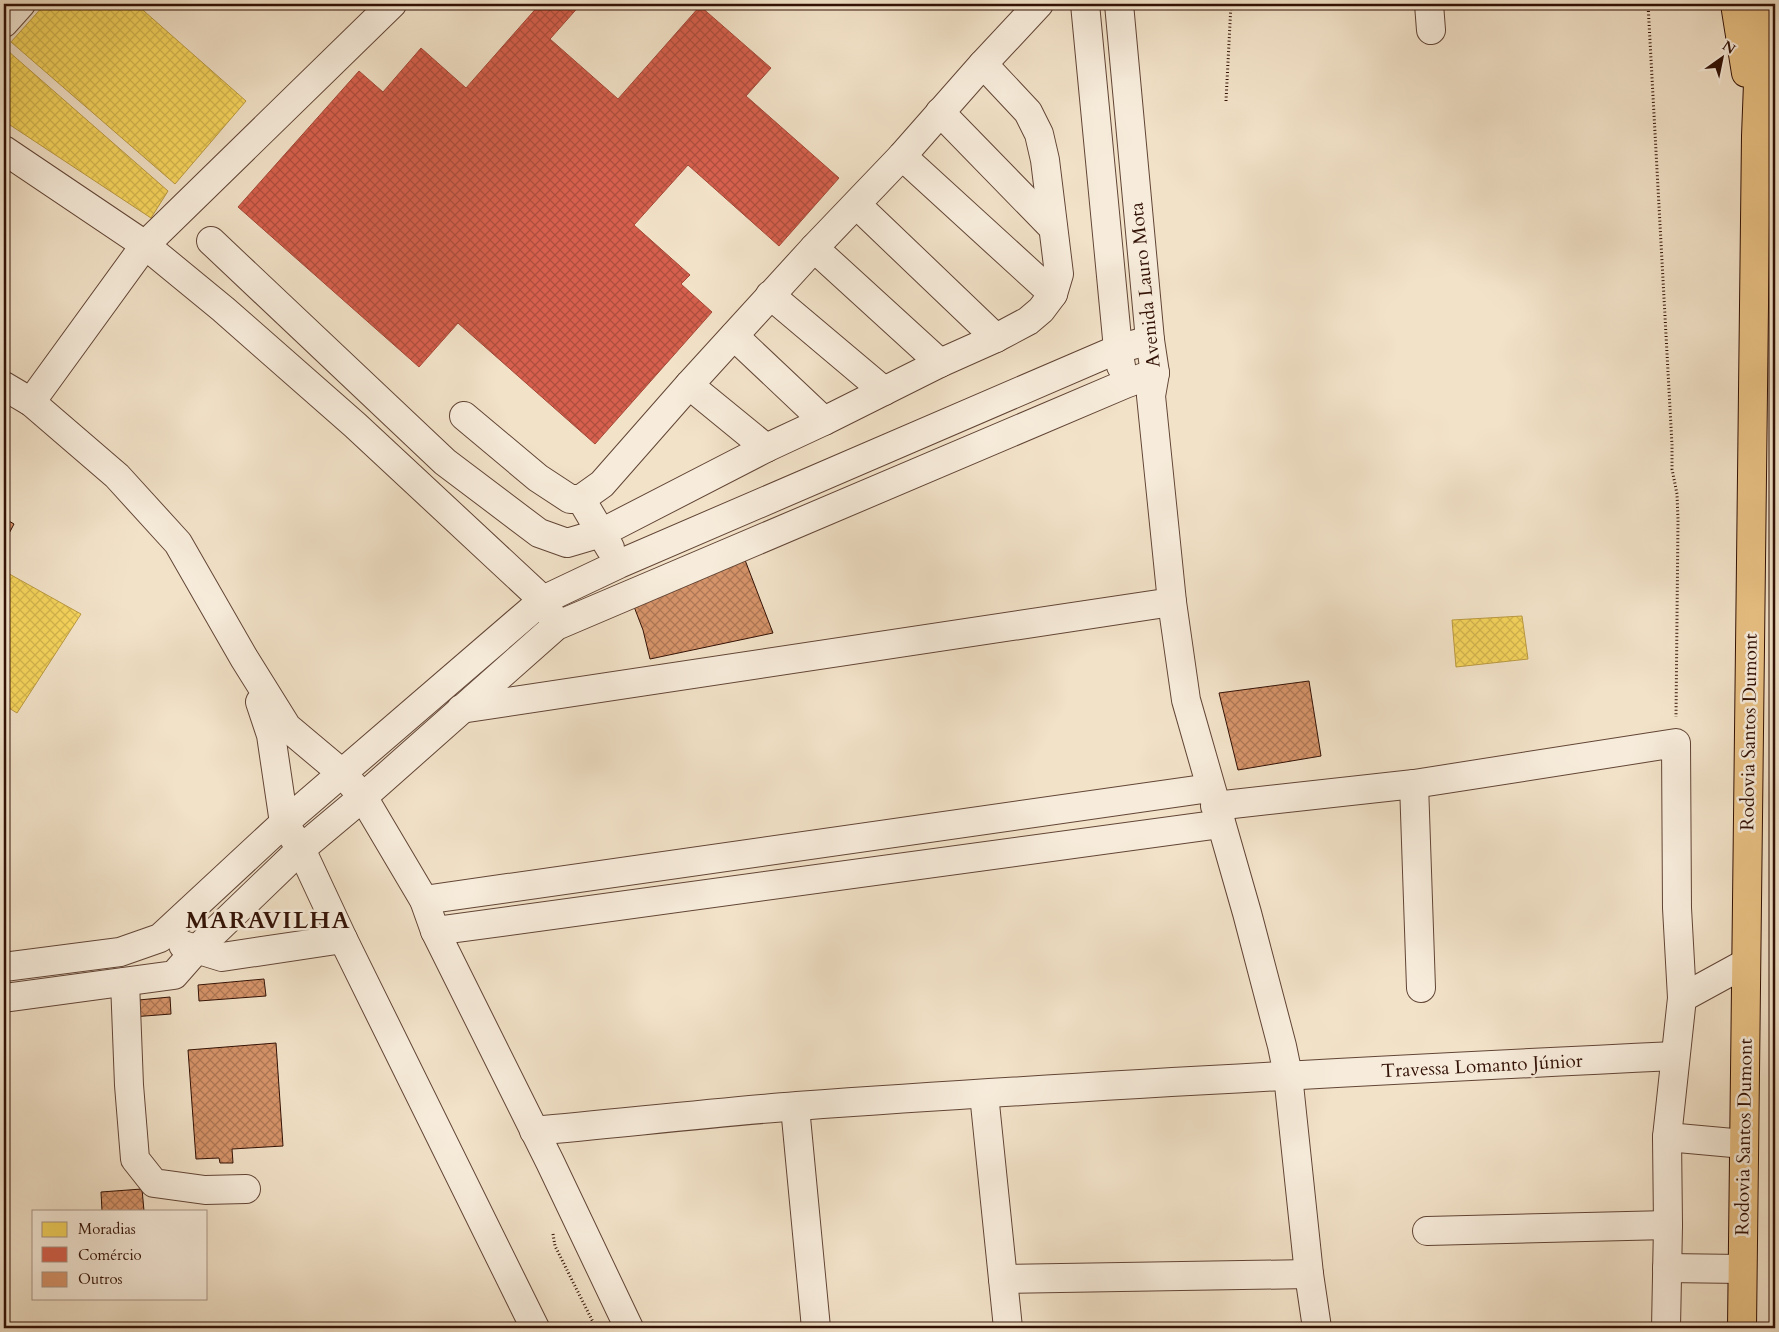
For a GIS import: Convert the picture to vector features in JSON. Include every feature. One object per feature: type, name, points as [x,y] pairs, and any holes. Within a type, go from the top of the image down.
[{"type":"highway","name":"Rodovia Santos Dumont","points":[[1735,4],[1756,136]]},
{"type":"highway","name":"Rodovia Santos Dumont","points":[[1742,1328],[1756,136],[1761,4]]},
{"type":"street","points":[[4,23],[21,4]]},
{"type":"street","points":[[31,402],[145,245],[392,4]]},
{"type":"street","points":[[464,416],[538,478],[570,500],[581,499],[602,484],[688,385],[814,248],[857,205],[1039,4]]},
{"type":"street","name":"Avenida Lauro Mota","points":[[1085,4],[1118,349],[1125,384],[1153,384],[1119,4]]},
{"type":"street","points":[[211,241],[445,462],[539,533],[567,543],[601,533],[766,448],[940,363],[996,338],[1028,321],[1041,310],[1053,294],[1059,274],[1045,160],[1039,134],[1028,112],[983,64]]},
{"type":"street","points":[[940,112],[1053,228]]},
{"type":"street","points":[[4,150],[145,245],[223,309],[355,425],[543,600],[556,626]]},
{"type":"street","points":[[902,156],[1053,294]]},
{"type":"street","points":[[857,205],[996,338]]},
{"type":"street","points":[[814,248],[940,363]]},
{"type":"street","points":[[770,295],[884,391]]},
{"type":"street","points":[[734,336],[824,421]]},
{"type":"street","points":[[4,967],[120,952],[160,938],[284,823],[543,600],[619,564],[1118,349],[1150,340]]},
{"type":"street","points":[[4,998],[174,974],[196,950],[301,849],[363,798],[556,626],[1125,384]]},
{"type":"street","points":[[1153,384],[1172,602],[1186,700],[1247,913],[1282,1046],[1288,1075],[1309,1274],[1317,1328]]},
{"type":"street","points":[[688,385],[766,448]]},
{"type":"street","points":[[4,386],[31,402],[117,476],[178,543],[244,658],[288,728],[343,774],[363,798],[424,900],[435,931],[630,1328]]},
{"type":"street","points":[[581,499],[619,564],[633,594]]},
{"type":"street","points":[[461,709],[1172,602]]},
{"type":"street","points":[[244,658],[271,735],[284,823],[301,849],[343,939],[535,1328]]},
{"type":"street","points":[[424,900],[1414,784],[1676,743],[1677,908],[1682,998],[1667,1137],[1666,1328]]},
{"type":"street","points":[[1414,784],[1421,988]]},
{"type":"street","points":[[435,931],[1215,806]]},
{"type":"street","points":[[160,938],[222,957],[343,939]]},
{"type":"street","points":[[1682,998],[1746,963]]},
{"type":"street","points":[[126,982],[129,1085],[135,1159],[154,1183],[205,1190],[246,1189]]},
{"type":"street","name":"Travessa Lomanto Júnior","points":[[534,1131],[795,1106],[1288,1075],[1675,1056]]},
{"type":"street","points":[[984,1094],[1008,1328]]},
{"type":"street","points":[[795,1106],[816,1328]]},
{"type":"street","points":[[1667,1137],[1744,1144]]},
{"type":"street","points":[[1427,1232],[1668,1226]]},
{"type":"street","points":[[1667,1268],[1742,1268]]},
{"type":"street","points":[[1003,1279],[1309,1274]]},
{"type":"path","points":[[1226,102],[1231,4]]},
{"type":"path","points":[[1648,4],[1672,469],[1678,502],[1676,743]]},
{"type":"building: Moradias","points":[[45,4],[136,4],[246,101],[175,184],[11,42]]},
{"type":"building: Moradias","points":[[8,51],[168,191],[151,218],[4,121],[4,55]]},
{"type":"building: Moradias","points":[[4,571],[81,614],[17,713],[4,705]]},
{"type":"building: Moradias","points":[[1522,616],[1528,659],[1456,667],[1452,620]]},
{"type":"building: Comércio","points":[[540,4],[581,4],[550,39],[618,99],[700,6],[771,68],[746,96],[839,178],[779,246],[688,165],[634,225],[690,275],[681,284],[712,312],[595,444],[458,323],[419,367],[238,207],[359,71],[383,92],[421,48],[466,88]]},
{"type":"building: Outros","points":[[4,518],[14,524],[4,543]]},
{"type":"building: Outros","points":[[745,560],[773,633],[650,659],[643,630],[633,604]]},
{"type":"building: Outros","points":[[1309,681],[1321,756],[1238,770],[1219,693]]},
{"type":"building: Outros","points":[[264,979],[266,996],[199,1001],[198,985]]},
{"type":"building: Outros","points":[[170,997],[171,1014],[119,1018],[118,1002]]},
{"type":"building: Outros","points":[[276,1043],[283,1146],[232,1149],[233,1163],[220,1163],[219,1158],[196,1159],[188,1050]]},
{"type":"building: Outros","points":[[142,1189],[144,1210],[102,1210],[101,1192]]},
{"type":"district","name":"MARAVILHA","points":[[268,920]]}]
